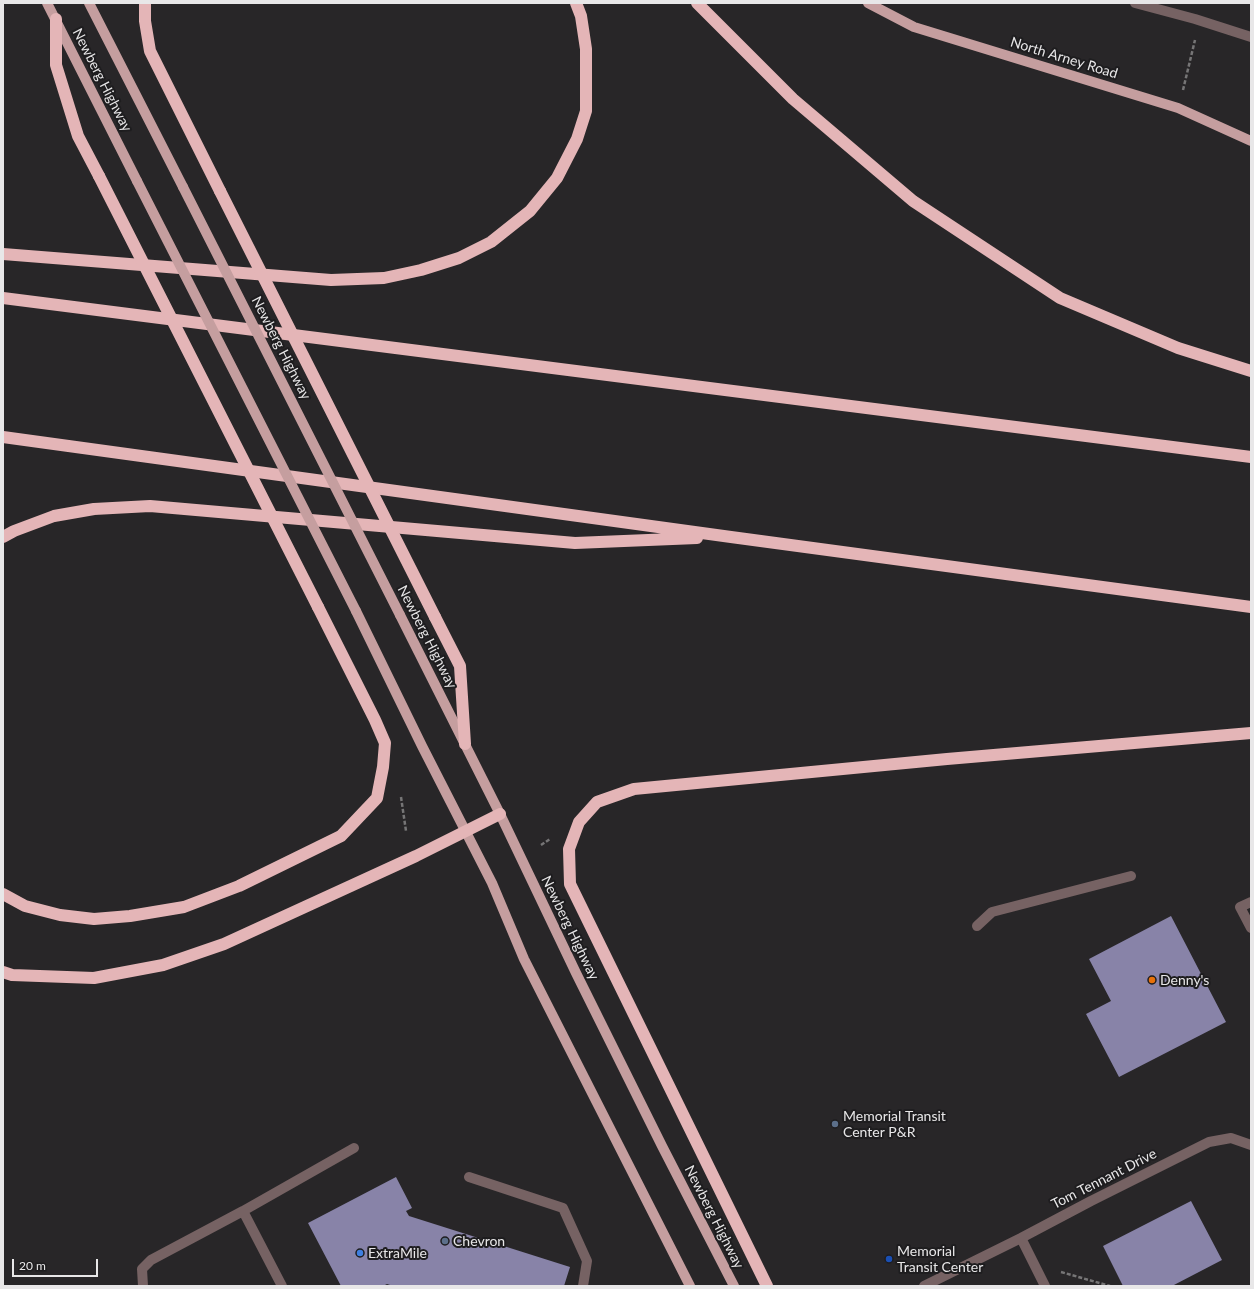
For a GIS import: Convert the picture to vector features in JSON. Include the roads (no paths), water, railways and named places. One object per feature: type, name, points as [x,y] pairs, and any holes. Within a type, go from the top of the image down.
[{"type":"highway","points":[[145,3],[145,20],[150,51],[460,666],[465,744]]},
{"type":"highway","points":[[3,254],[331,280],[384,278],[421,270],[459,258],[490,242],[530,211],[557,178],[577,139],[586,111],[586,49],[581,16],[576,3]]},
{"type":"highway","points":[[697,3],[793,99],[913,201],[1060,298],[1178,348],[1251,371]]},
{"type":"highway","points":[[3,894],[26,906],[60,915],[94,919],[130,916],[184,907],[239,886],[341,836],[377,798],[383,767],[385,743],[318,607],[78,136],[56,65],[56,19]]},
{"type":"highway","points":[[3,298],[1251,457]]},
{"type":"highway","points":[[3,437],[1251,607]]},
{"type":"highway","points":[[3,537],[14,531],[54,516],[94,509],[150,506],[575,543],[731,537]]},
{"type":"highway","points":[[768,1286],[570,884],[569,850],[580,822],[597,802],[634,789],[947,759],[1251,733]]},
{"type":"highway","points":[[3,972],[12,975],[94,978],[163,965],[224,944],[465,832],[500,814]]},
{"type":"main road","name":"Newberg Highway","points":[[47,3],[356,611],[465,832],[492,883],[524,959],[690,1286]]},
{"type":"main road","name":"Newberg Highway","points":[[89,3],[400,614],[500,814],[655,1132],[734,1286]]},
{"type":"main road","name":"North Arney Road","points":[[868,3],[914,27],[1178,108],[1251,141]]},
{"type":"street","points":[[1135,3],[1251,37]]},
{"type":"street","points":[[977,926],[992,912],[1130,876]]},
{"type":"street","points":[[1251,902],[1240,907],[1251,928]]},
{"type":"street","name":"Tom Tennant Drive","points":[[924,1286],[1209,1142],[1231,1138],[1251,1145]]},
{"type":"street","points":[[143,1286],[142,1269],[151,1260],[243,1211],[354,1148]]},
{"type":"street","points":[[469,1177],[563,1208],[587,1261],[583,1286]]},
{"type":"street","points":[[243,1211],[282,1286]]},
{"type":"street","points":[[1021,1238],[1045,1286]]},
{"type":"place","name":"Denny's","points":[[1152,980]]},
{"type":"place","name":"Memorial Transit Center P&R","points":[[835,1124]]},
{"type":"place","name":"Chevron","points":[[445,1241]]},
{"type":"place","name":"ExtraMile","points":[[360,1253]]},
{"type":"place","name":"Memorial Transit Center","points":[[889,1259]]}]
